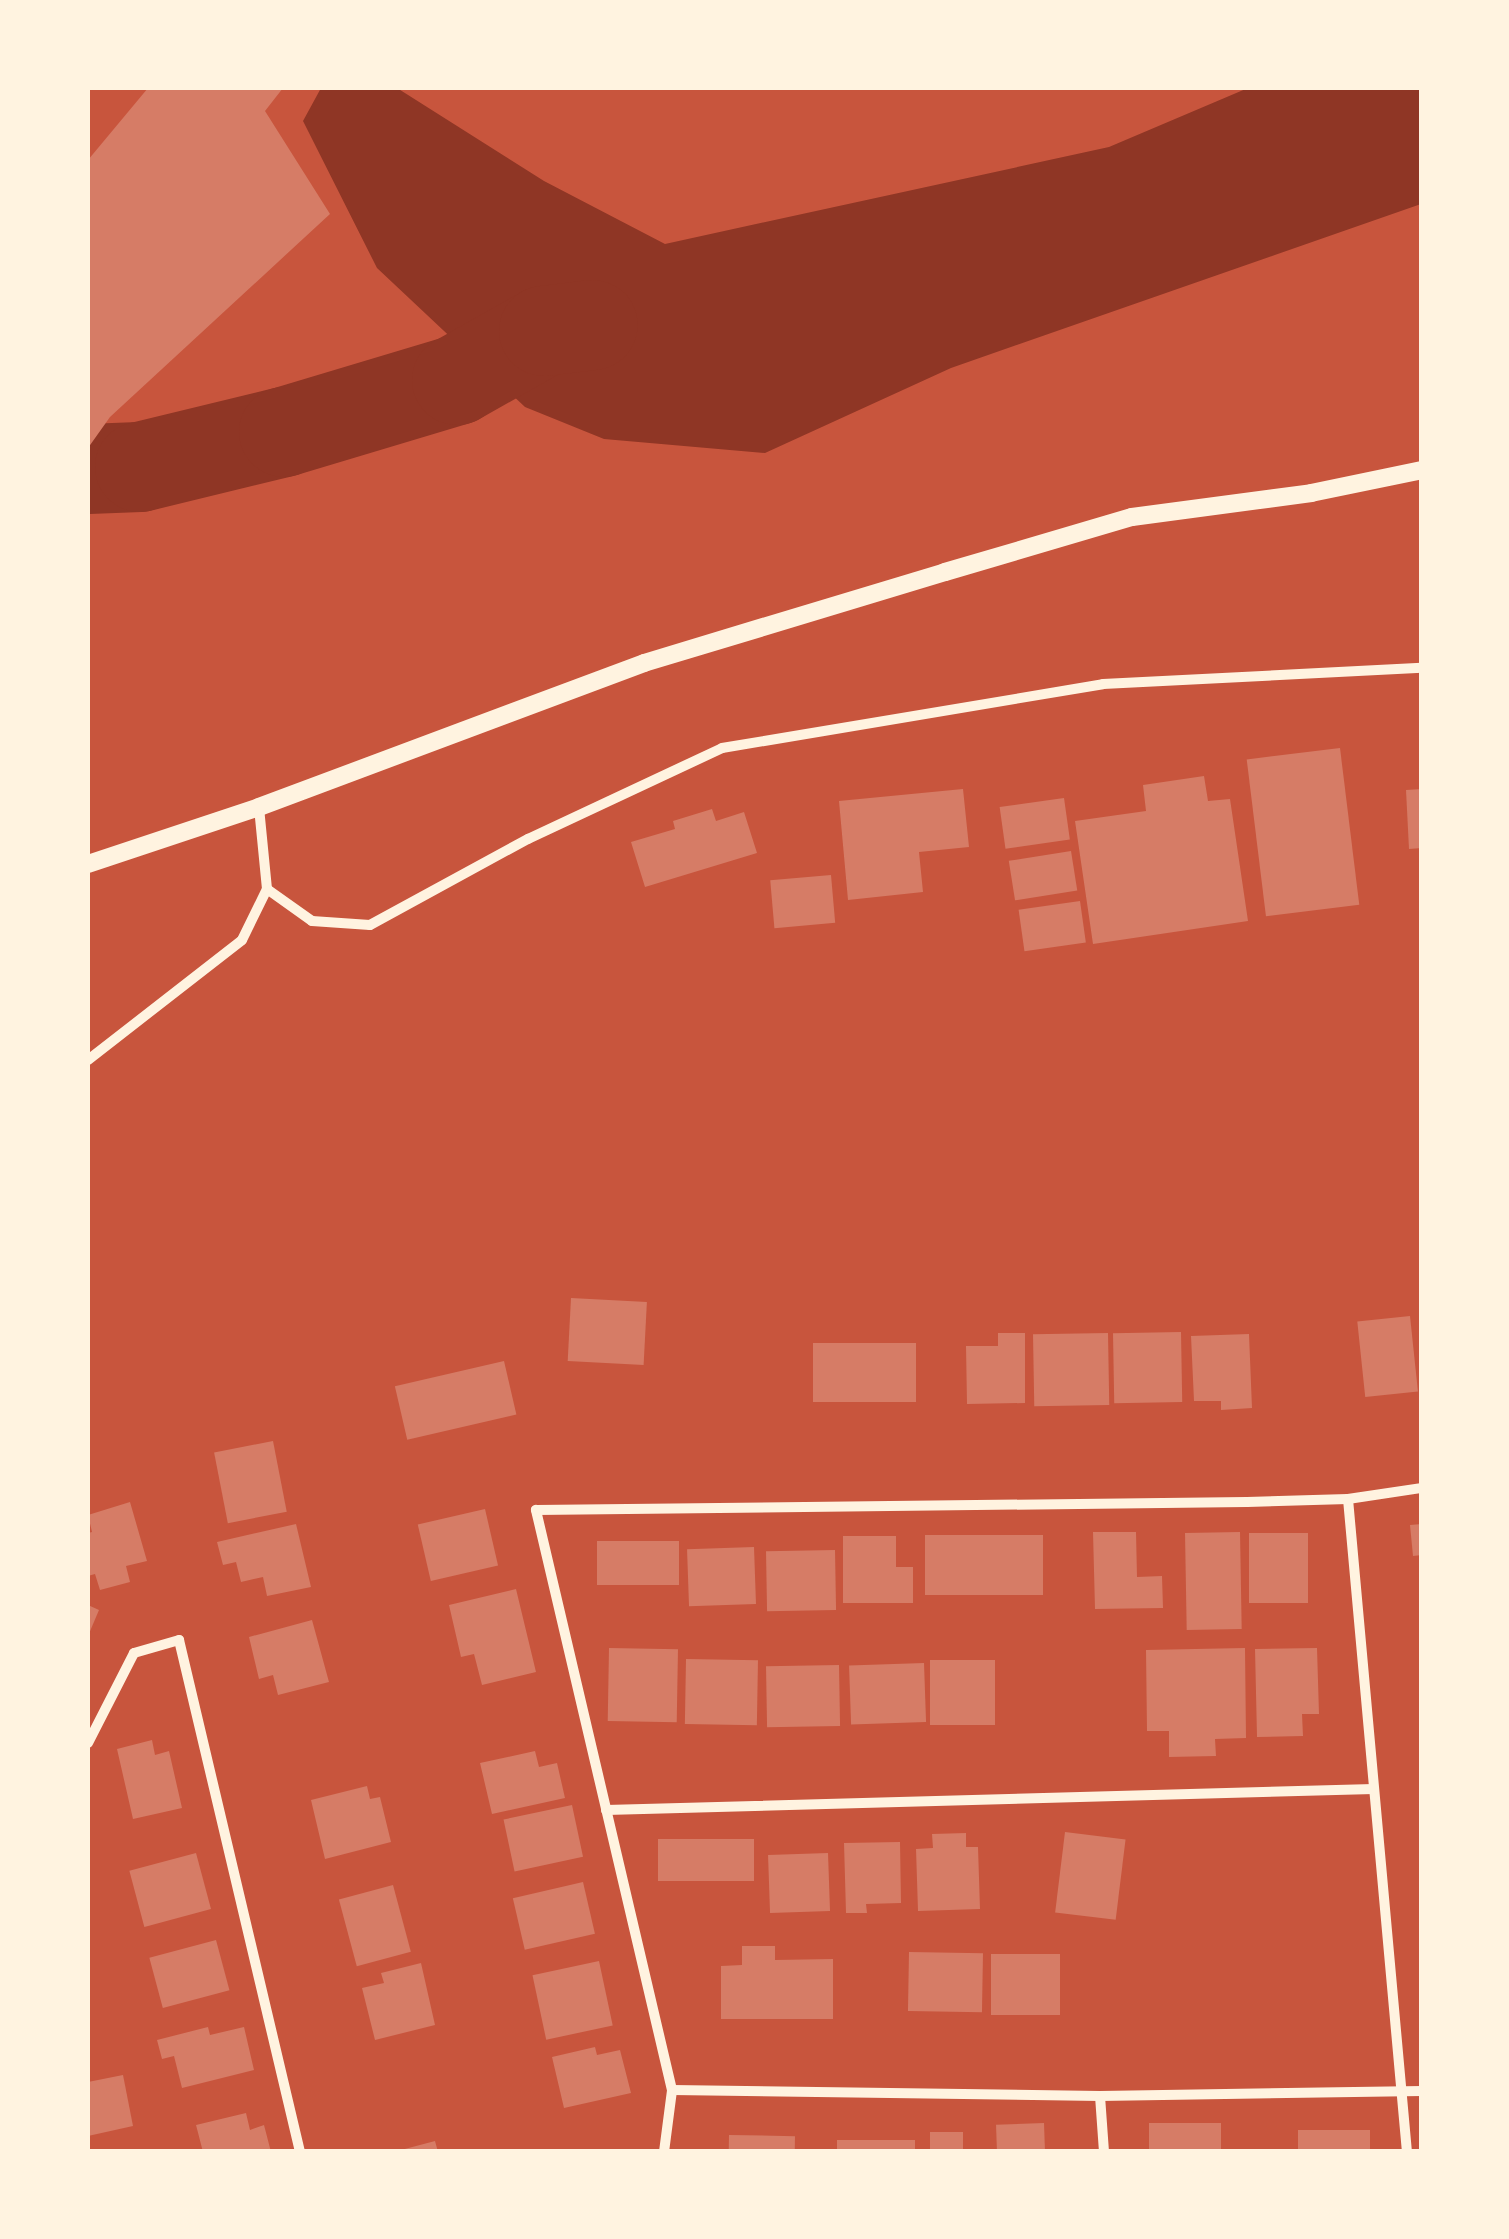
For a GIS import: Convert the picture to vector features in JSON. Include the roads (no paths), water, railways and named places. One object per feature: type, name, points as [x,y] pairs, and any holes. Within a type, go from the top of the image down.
[{"type":"street","points":[[88,864],[260,807],[644,663],[1057,539],[1132,517],[1311,494],[1422,470]]},
{"type":"street","points":[[267,889],[312,922],[370,925],[528,839],[722,748],[1103,684],[1422,668]]},
{"type":"street","points":[[88,1060],[242,940],[267,889],[260,807]]},
{"type":"street","points":[[664,2152],[672,2090],[536,1510],[1348,1498],[1422,1488]]},
{"type":"street","points":[[1348,1498],[1407,2152]]},
{"type":"street","points":[[88,1743],[134,1653],[179,1640],[300,2152]]},
{"type":"street","points":[[606,1810],[1374,1789]]},
{"type":"street","points":[[672,2090],[1100,2096],[1422,2091]]},
{"type":"street","points":[[1100,2096],[1104,2152]]},
{"type":"waterway","points":[[88,469],[140,467],[284,432],[457,380],[544,331],[593,325]]}]
